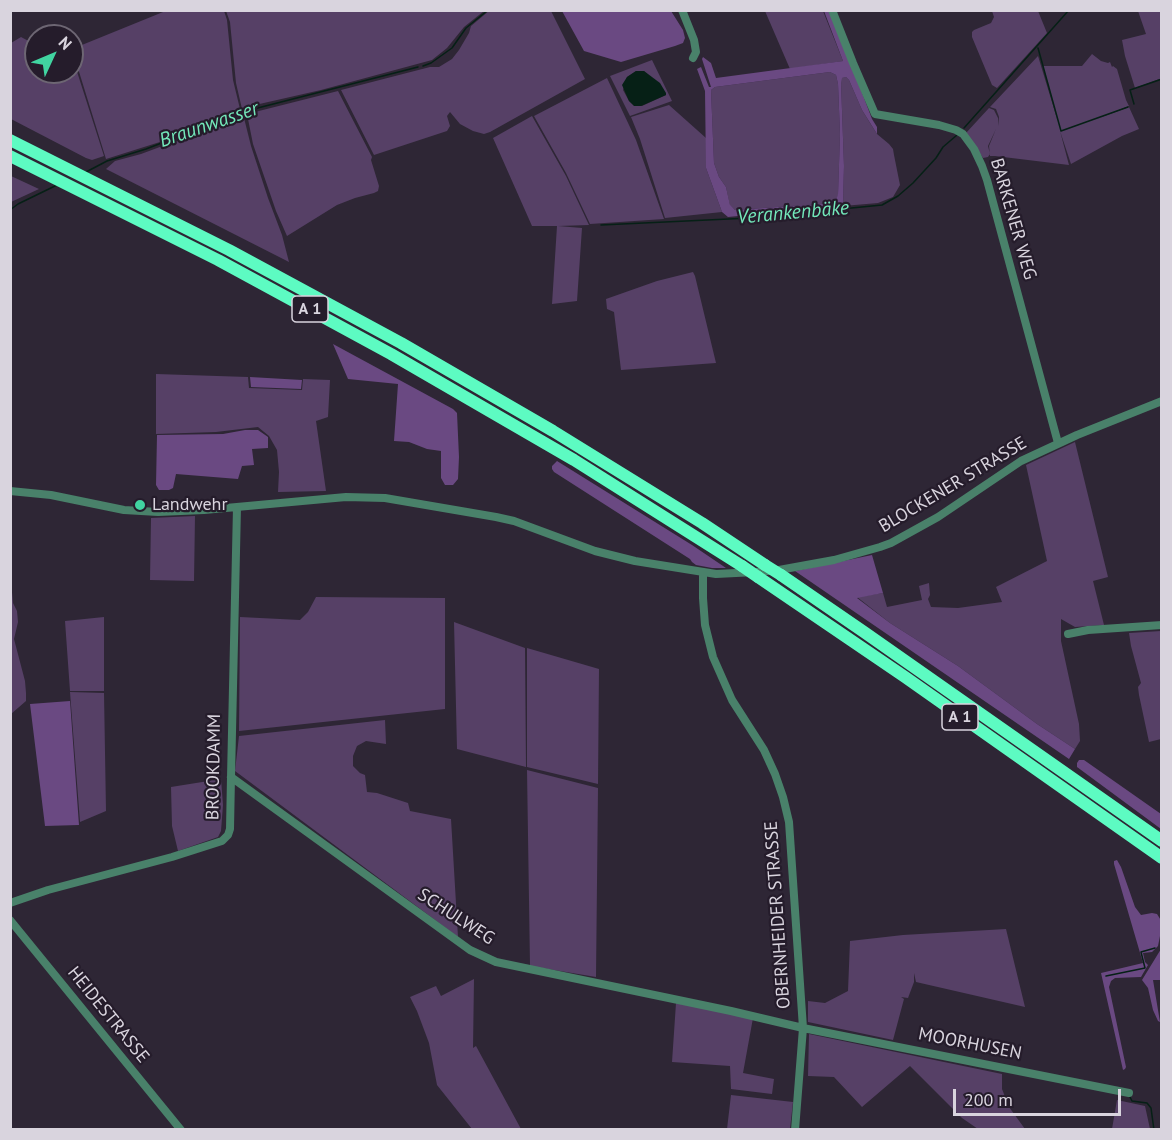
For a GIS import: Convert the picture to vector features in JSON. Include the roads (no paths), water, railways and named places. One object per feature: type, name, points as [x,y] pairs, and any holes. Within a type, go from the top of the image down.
[{"type":"highway","name":"A 1","points":[[10,140],[229,250],[330,304],[550,429],[781,575],[1161,841]]},
{"type":"highway","name":"A 1","points":[[10,156],[322,315],[549,445],[742,566],[888,665],[1161,858]]},
{"type":"street","points":[[682,10],[694,40],[696,52],[693,58]]},
{"type":"street","name":"BARKENER WEG","points":[[832,10],[875,114],[956,130],[963,134],[974,149],[987,180],[1058,443]]},
{"type":"street","name":"BLOCKENER STRASSE","points":[[10,491],[44,494],[106,508],[137,512],[178,512],[346,497],[405,501],[514,521],[610,556],[703,572],[735,574],[779,570],[834,560],[880,548],[938,517],[1021,461],[1058,443],[1161,401]]},
{"type":"street","name":"BROOKDAMM","points":[[10,903],[48,890],[172,857],[222,841],[228,835],[230,829],[237,507]]},
{"type":"street","name":"OBERNHEIDER STRASSE","points":[[703,572],[705,625],[713,657],[732,700],[764,750],[780,785],[786,809],[792,852],[803,1028],[795,1130]]},
{"type":"street","points":[[1068,634],[1088,630],[1161,625]]},
{"type":"street","name":"SCHULWEG","points":[[231,777],[470,950],[496,962],[803,1028]]},
{"type":"street","name":"HEIDESTRASSE","points":[[10,920],[181,1130]]},
{"type":"street","name":"MOORHUSEN","points":[[803,1028],[1129,1093]]},
{"type":"waterway","name":"Braunwasser","points":[[423,66],[452,48],[466,28],[488,10]]},
{"type":"waterway","name":"Verankenbäke","points":[[964,128],[1069,10]]},
{"type":"waterway","points":[[1038,48],[1061,131],[1128,107]]},
{"type":"waterway","name":"Braunwasser","points":[[86,172],[107,161],[146,149],[242,112],[418,67]]},
{"type":"waterway","points":[[1134,104],[1130,90],[1162,79]]},
{"type":"waterway","name":"Verankenbäke","points":[[601,225],[750,218],[882,205],[898,196],[913,183],[943,147],[957,135]]},
{"type":"waterway","name":"Braunwasser","points":[[10,210],[57,185]]},
{"type":"waterway","points":[[1106,976],[1145,968],[1141,952],[1155,948]]},
{"type":"waterway","points":[[1130,1097],[1132,1101],[1147,1103],[1151,1108],[1154,1130]]},
{"type":"place","name":"Landwehr","points":[[140,505]]}]
